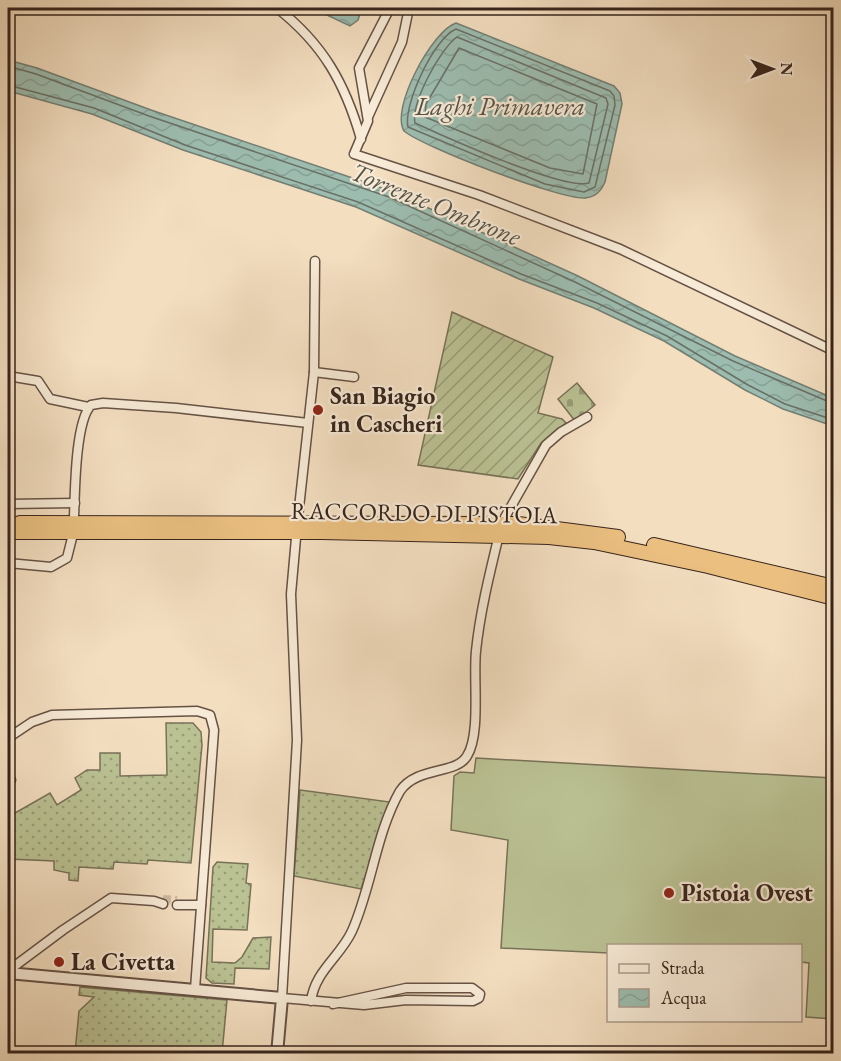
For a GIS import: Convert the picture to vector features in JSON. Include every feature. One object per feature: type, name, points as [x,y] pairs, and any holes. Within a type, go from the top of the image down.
[{"type":"highway","name":"RACCORDO DI PISTOIA","points":[[8,523],[518,524],[597,533],[834,586]]},
{"type":"highway","name":"RACCORDO DI PISTOIA","points":[[8,532],[516,534],[594,542],[708,566],[834,598]]},
{"type":"street","points":[[277,8],[298,24],[336,73],[347,94],[361,139]]},
{"type":"street","points":[[368,117],[359,68],[390,8]]},
{"type":"street","points":[[409,8],[402,42],[354,154],[479,195],[620,249],[834,351]]},
{"type":"street","points":[[298,517],[314,372],[315,261]]},
{"type":"street","points":[[314,372],[354,378]]},
{"type":"street","points":[[8,376],[41,383],[46,396],[54,401],[88,407],[98,403],[165,407],[308,423]]},
{"type":"street","points":[[74,517],[78,454],[88,407]]},
{"type":"street","points":[[504,519],[546,445],[561,432],[587,417]]},
{"type":"street","points":[[8,504],[75,503]]},
{"type":"street","points":[[8,563],[55,566],[67,558],[72,538]]},
{"type":"street","points":[[277,1053],[297,740],[291,594],[296,538]]},
{"type":"street","points":[[311,1001],[316,980],[343,948],[351,933],[400,791],[407,783],[423,773],[459,764],[470,751],[474,724],[474,666],[480,620],[498,539]]},
{"type":"street","points":[[8,738],[32,723],[52,715],[197,711],[210,715],[214,730],[197,905],[195,989]]},
{"type":"street","points":[[8,972],[31,953],[111,898],[161,902]]},
{"type":"street","points":[[177,903],[197,905]]},
{"type":"street","points":[[26,975],[31,953]]},
{"type":"street","points":[[8,972],[333,1004],[364,1005],[426,1000],[473,1001],[480,995],[472,988],[402,988],[333,1004]]},
{"type":"street","points":[[426,987],[426,1000]]},
{"type":"green space","points":[[452,312],[553,357],[538,413],[562,419],[566,423],[541,443],[518,479],[418,465]]},
{"type":"green space","points":[[577,383],[595,405],[575,421],[558,399]]},
{"type":"green space","points":[[166,723],[193,723],[201,732],[202,745],[191,863],[148,860],[147,864],[114,862],[113,869],[79,867],[78,881],[69,880],[69,873],[54,870],[54,861],[8,859],[8,817],[50,793],[57,805],[81,790],[75,778],[87,770],[100,770],[100,753],[120,753],[120,776],[167,775]]},
{"type":"green space","name":"Pistoia Ovest","points":[[476,758],[833,778],[833,1019],[806,1017],[809,963],[802,962],[802,944],[607,944],[607,953],[501,948],[508,840],[451,830],[454,776],[460,772],[474,773]]},
{"type":"green space","points":[[300,790],[390,802],[361,889],[294,876]]},
{"type":"green space","points":[[217,862],[248,864],[246,883],[251,884],[247,930],[213,929],[212,962],[235,963],[242,957],[253,938],[271,937],[269,969],[235,968],[234,984],[212,983],[206,978],[213,867]]},
{"type":"green space","points":[[80,987],[227,1000],[222,1053],[75,1053],[79,1011],[94,997],[79,995]]},
{"type":"water","points":[[312,8],[362,8],[358,20],[350,26]]},
{"type":"water","name":"Laghi Primavera","points":[[456,23],[614,86],[620,93],[622,104],[605,182],[598,193],[585,198],[549,191],[463,160],[416,139],[404,131],[401,120],[403,105],[416,71],[436,40]]},
{"type":"water","points":[[8,60],[37,68],[151,110],[391,191],[578,276],[735,356],[833,398],[833,426],[783,409],[745,390],[664,341],[594,308],[519,279],[356,207],[183,150],[92,114],[8,91]]},
{"type":"tunnel","points":[[163,899],[177,900]]},
{"type":"place","name":"San Biagio in Cascheri","points":[[318,410]]},
{"type":"place","name":"Pistoia Ovest","points":[[669,893]]},
{"type":"place","name":"La Civetta","points":[[59,962]]},
{"type":"water label","name":"Torrente Ombrone","points":[[436,204]]}]
